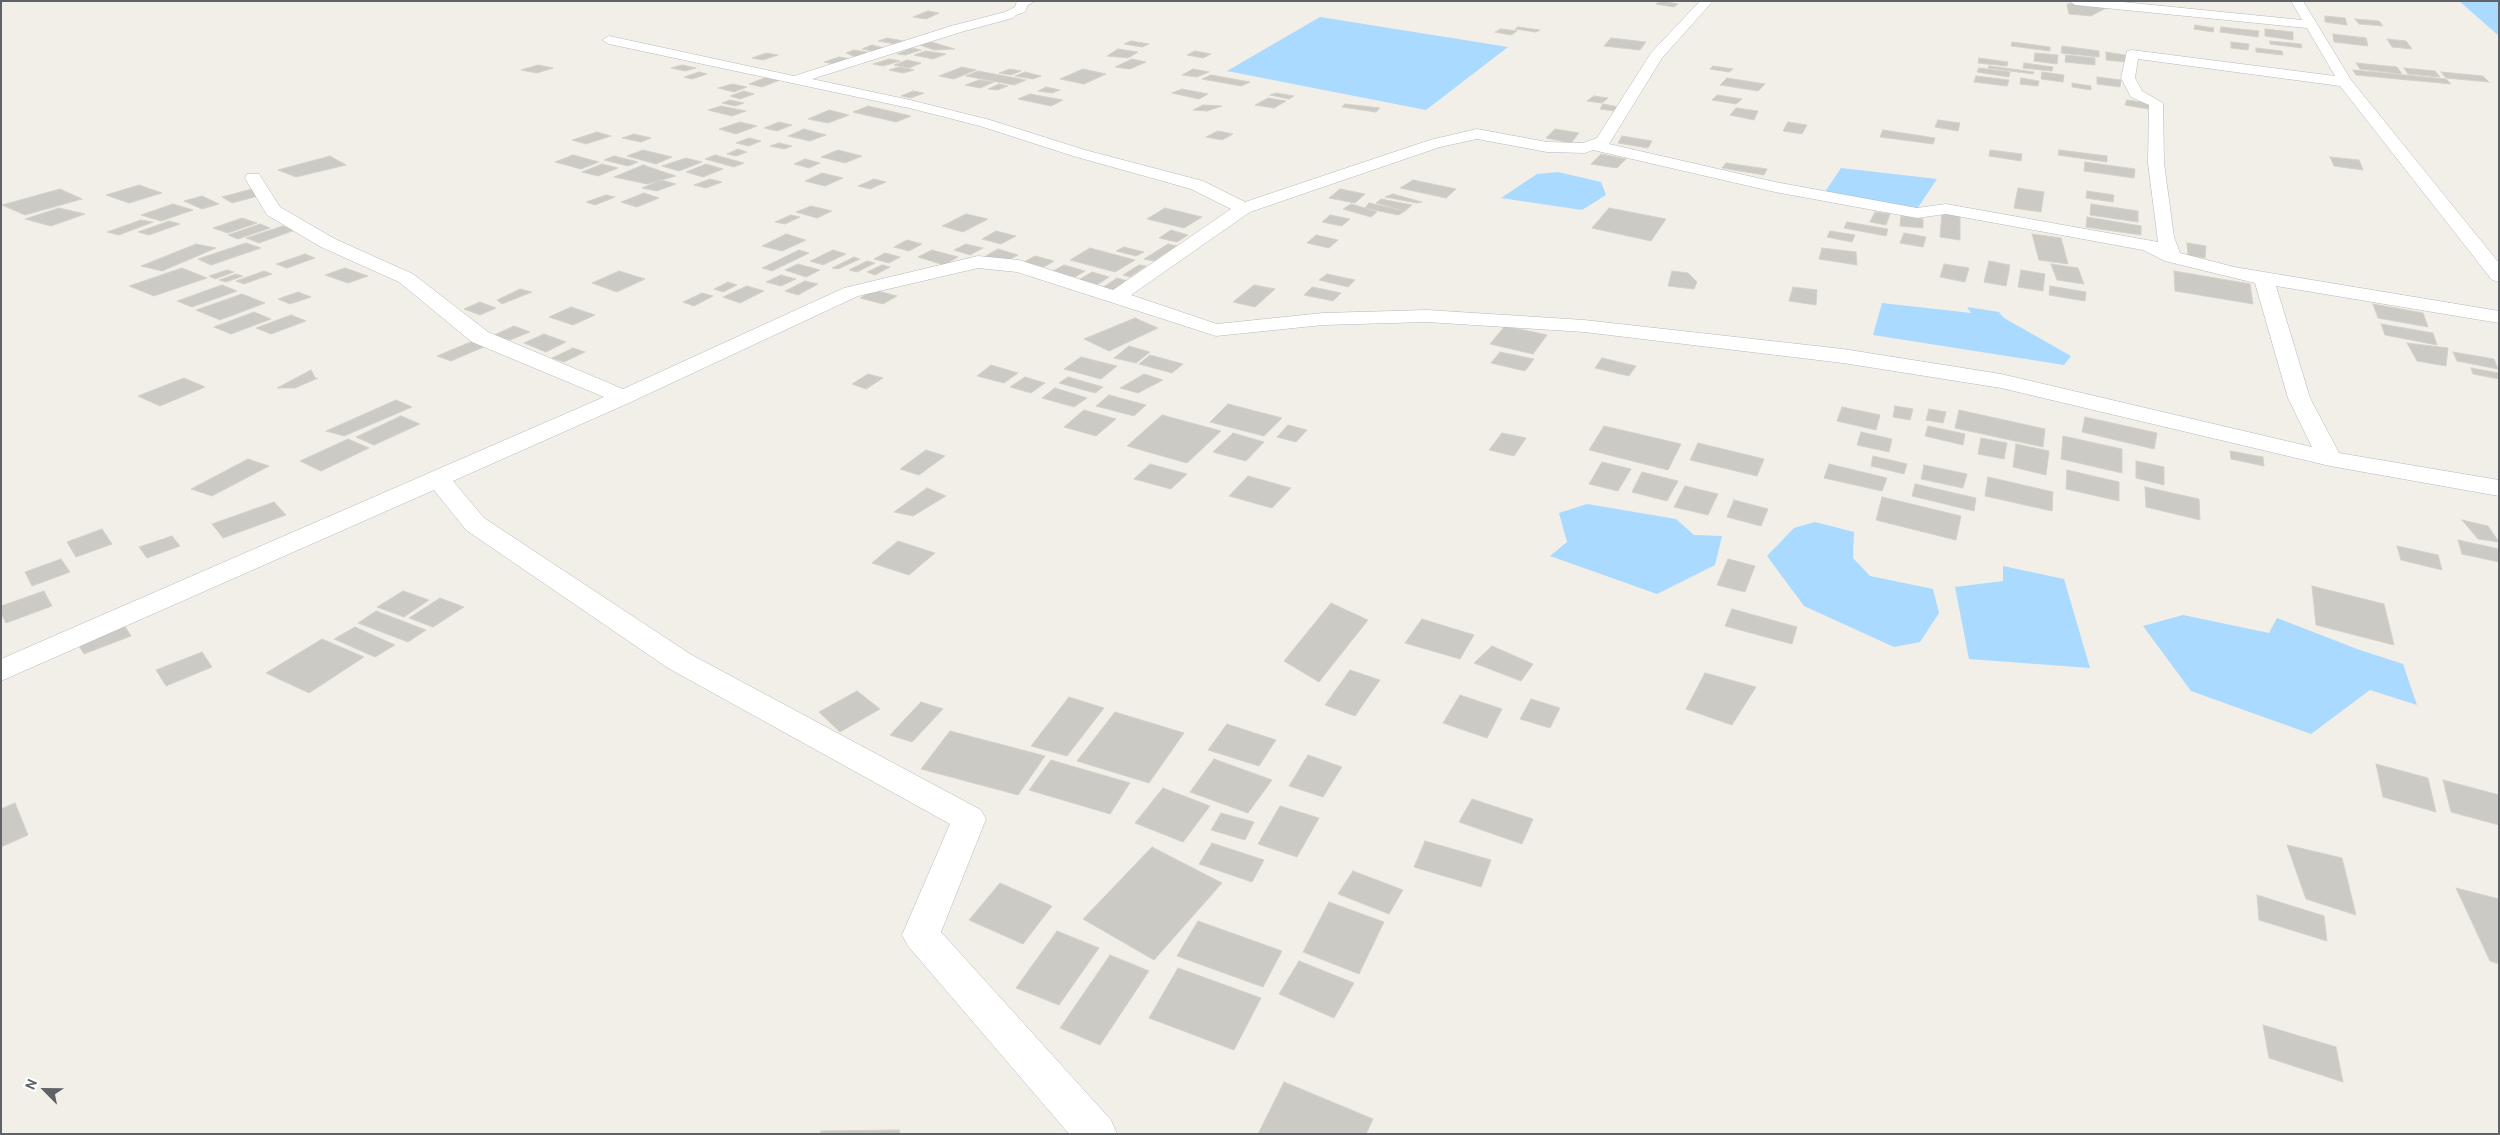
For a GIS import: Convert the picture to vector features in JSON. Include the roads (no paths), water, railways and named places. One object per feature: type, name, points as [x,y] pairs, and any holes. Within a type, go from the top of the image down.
[{"type":"street","points":[[795,80],[956,29],[1010,15],[1011,12],[1021,9],[1022,3],[1030,1]]},
{"type":"street","points":[[1116,297],[1244,208],[1436,143],[1477,134],[1548,147],[1585,148],[1603,141],[1656,56],[1707,1]]},
{"type":"street","points":[[2075,1],[2310,25]]},
{"type":"street","points":[[2297,1],[2344,82],[2499,276]]},
{"type":"street","points":[[609,40],[910,104],[985,123],[1079,153],[1197,185],[1244,208]]},
{"type":"street","points":[[2172,257],[2165,237],[2156,163],[2156,103],[2136,94],[2128,78],[2132,54],[2344,82]]},
{"type":"street","points":[[1591,145],[1775,187],[1917,212],[1946,209],[2148,245],[2172,257],[2233,273],[2499,317]]},
{"type":"street","points":[[253,178],[273,211],[328,243],[406,278],[480,336],[623,397]]},
{"type":"street","points":[[1,670],[623,397],[851,292],[978,262],[1018,266],[1216,330],[1323,319],[1427,316],[1584,326],[1843,356],[2001,381],[2330,459],[2499,488]]},
{"type":"street","points":[[2264,278],[2299,398],[2330,459]]},
{"type":"street","points":[[438,479],[475,524],[680,661],[969,820],[921,935],[1096,1134]]},
{"type":"water","points":[[2459,1],[2499,1],[2499,36]]},
{"type":"water","points":[[1320,17],[1508,47],[1426,110],[1227,71]]},
{"type":"water","points":[[1841,168],[1937,179],[1917,209],[1825,192]]},
{"type":"water","points":[[1558,172],[1601,182],[1606,195],[1582,210],[1501,198],[1537,174]]},
{"type":"water","points":[[1882,303],[1971,313],[1967,307],[1999,312],[2004,318],[2071,356],[2064,365],[1873,335]]},
{"type":"water","points":[[1587,504],[1676,519],[1694,535],[1722,536],[1715,565],[1657,594],[1550,556],[1567,542],[1559,513]]},
{"type":"water","points":[[1815,522],[1854,532],[1853,558],[1870,576],[1933,589],[1939,613],[1920,642],[1894,647],[1804,606],[1767,556],[1794,528]]},
{"type":"water","points":[[2003,566],[2064,579],[2090,668],[1969,659],[1955,587],[2003,581]]},
{"type":"water","points":[[2183,615],[2269,633],[2277,618],[2357,649],[2403,664],[2417,705],[2370,690],[2311,734],[2191,691],[2143,626]]}]
